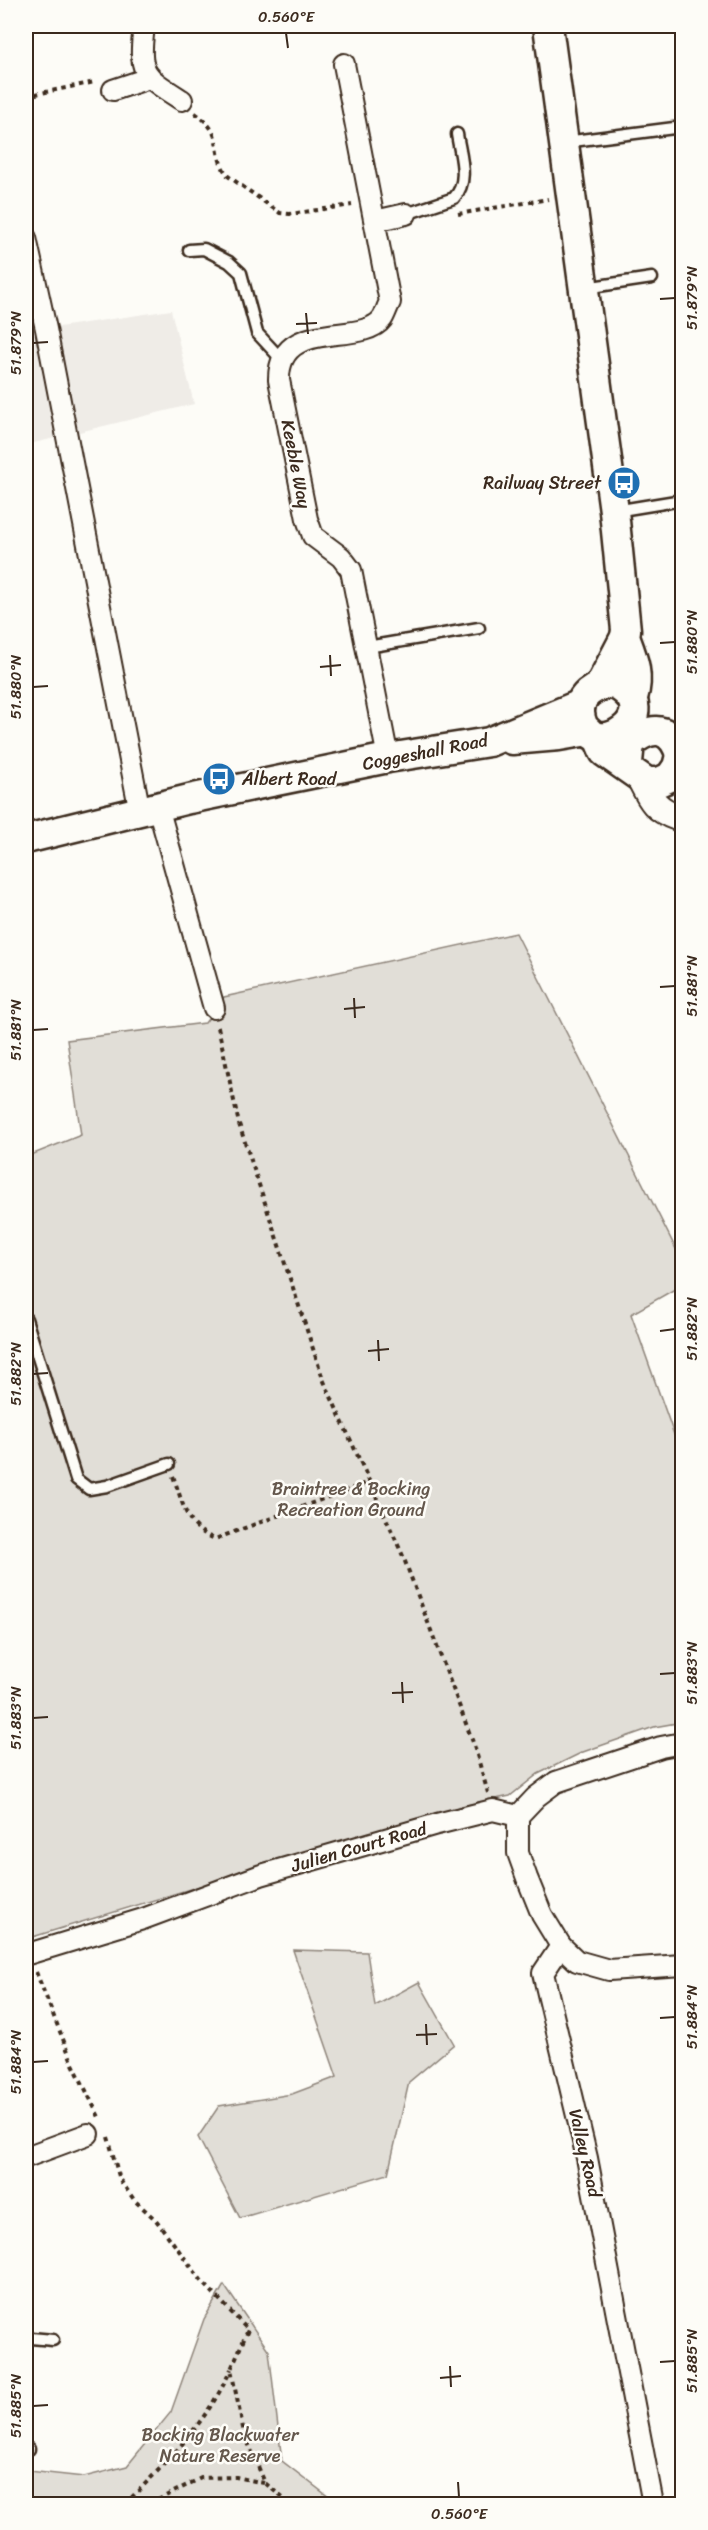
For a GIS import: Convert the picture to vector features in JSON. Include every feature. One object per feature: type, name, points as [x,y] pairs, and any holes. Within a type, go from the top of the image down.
[{"type":"main road","points":[[489,742],[559,736],[612,737],[625,728],[634,711],[637,686],[636,668],[625,637],[614,511],[566,142],[548,26]]},
{"type":"main road","points":[[625,637],[591,694],[581,719],[604,752],[636,775],[659,782],[674,745]]},
{"type":"main road","points":[[591,694],[614,684],[627,690],[634,700],[659,718],[674,745]]},
{"type":"main road","name":"Coggeshall Road","points":[[26,839],[149,809],[388,758],[489,742],[591,694]]},
{"type":"main road","points":[[636,775],[627,761],[630,743],[644,732],[674,745]]},
{"type":"street","points":[[144,26],[142,59],[149,78],[182,100]]},
{"type":"street","points":[[283,361],[301,340],[369,328],[381,320],[390,302],[344,64]]},
{"type":"street","points":[[113,90],[149,78]]},
{"type":"street","points":[[373,212],[406,214]]},
{"type":"street","points":[[26,238],[149,809],[214,1008]]},
{"type":"street","name":"Keeble Way","points":[[283,361],[279,380],[307,519],[312,536],[341,557],[351,570],[388,758]]},
{"type":"street","points":[[674,745],[680,822]]},
{"type":"street","points":[[636,775],[660,811],[680,822]]},
{"type":"street","points":[[682,1743],[661,1747],[556,1782],[536,1797],[518,1816],[518,1852],[542,1915],[561,1946],[577,1961],[609,1970],[682,1965]]},
{"type":"street","name":"Julien Court Road","points":[[27,1954],[143,1919],[261,1875],[493,1810],[518,1816]]},
{"type":"street","name":"Valley Road","points":[[561,1946],[543,1972],[587,2158],[654,2505]]},
{"type":"street","points":[[26,2157],[98,2128]]},
{"type":"lane","points":[[566,142],[682,127]]},
{"type":"lane","points":[[406,214],[454,198],[459,193],[463,185],[457,134]]},
{"type":"lane","points":[[189,250],[204,249],[229,262],[241,273],[257,333],[283,361]]},
{"type":"lane","points":[[585,288],[652,278]]},
{"type":"lane","points":[[614,511],[682,500]]},
{"type":"lane","points":[[367,647],[478,628]]},
{"type":"lane","points":[[26,1319],[76,1479],[89,1489],[107,1486],[169,1464]]},
{"type":"lane","points":[[26,2341],[31,2338],[53,2340]]},
{"type":"path","points":[[26,96],[109,80],[113,90]]},
{"type":"path","points":[[182,100],[191,111],[209,123],[214,131],[222,169],[228,176],[280,213],[373,212]]},
{"type":"path","points":[[455,214],[573,195]]},
{"type":"path","points":[[214,1008],[239,1124],[323,1379],[403,1556],[474,1745],[493,1810]]},
{"type":"path","points":[[169,1464],[191,1523],[200,1533],[215,1539],[369,1482]]},
{"type":"path","points":[[27,1954],[120,2180],[135,2201],[156,2220],[201,2280],[248,2330],[222,2389],[201,2422],[176,2452],[125,2505]]},
{"type":"path","points":[[231,2369],[244,2433],[265,2483],[290,2505]]},
{"type":"path","points":[[150,2505],[201,2478],[236,2477],[265,2483]]},
{"type":"shaded area","points":[[26,222],[46,329],[171,310],[194,404],[26,445]]},
{"type":"green space","name":"Braintree & Bocking Recreation Ground","points":[[516,933],[682,1261],[682,1285],[631,1314],[682,1457],[682,1722],[654,1727],[583,1752],[538,1774],[510,1796],[462,1806],[26,1939],[26,1157],[81,1135],[67,1040],[205,1023],[224,997]]},
{"type":"green space","points":[[293,1950],[367,1952],[375,2006],[419,1982],[454,2044],[409,2082],[388,2174],[240,2218],[198,2137],[219,2106],[292,2094],[337,2077]]},
{"type":"green space","name":"Bocking Blackwater Nature Reserve","points":[[224,2285],[269,2351],[282,2461],[338,2504],[26,2504],[26,2482],[29,2471],[84,2477],[127,2466],[171,2412],[204,2319]]},
{"type":"place","name":"Railway Street","points":[[624,483]]},
{"type":"place","name":"Albert Road","points":[[219,779]]}]
